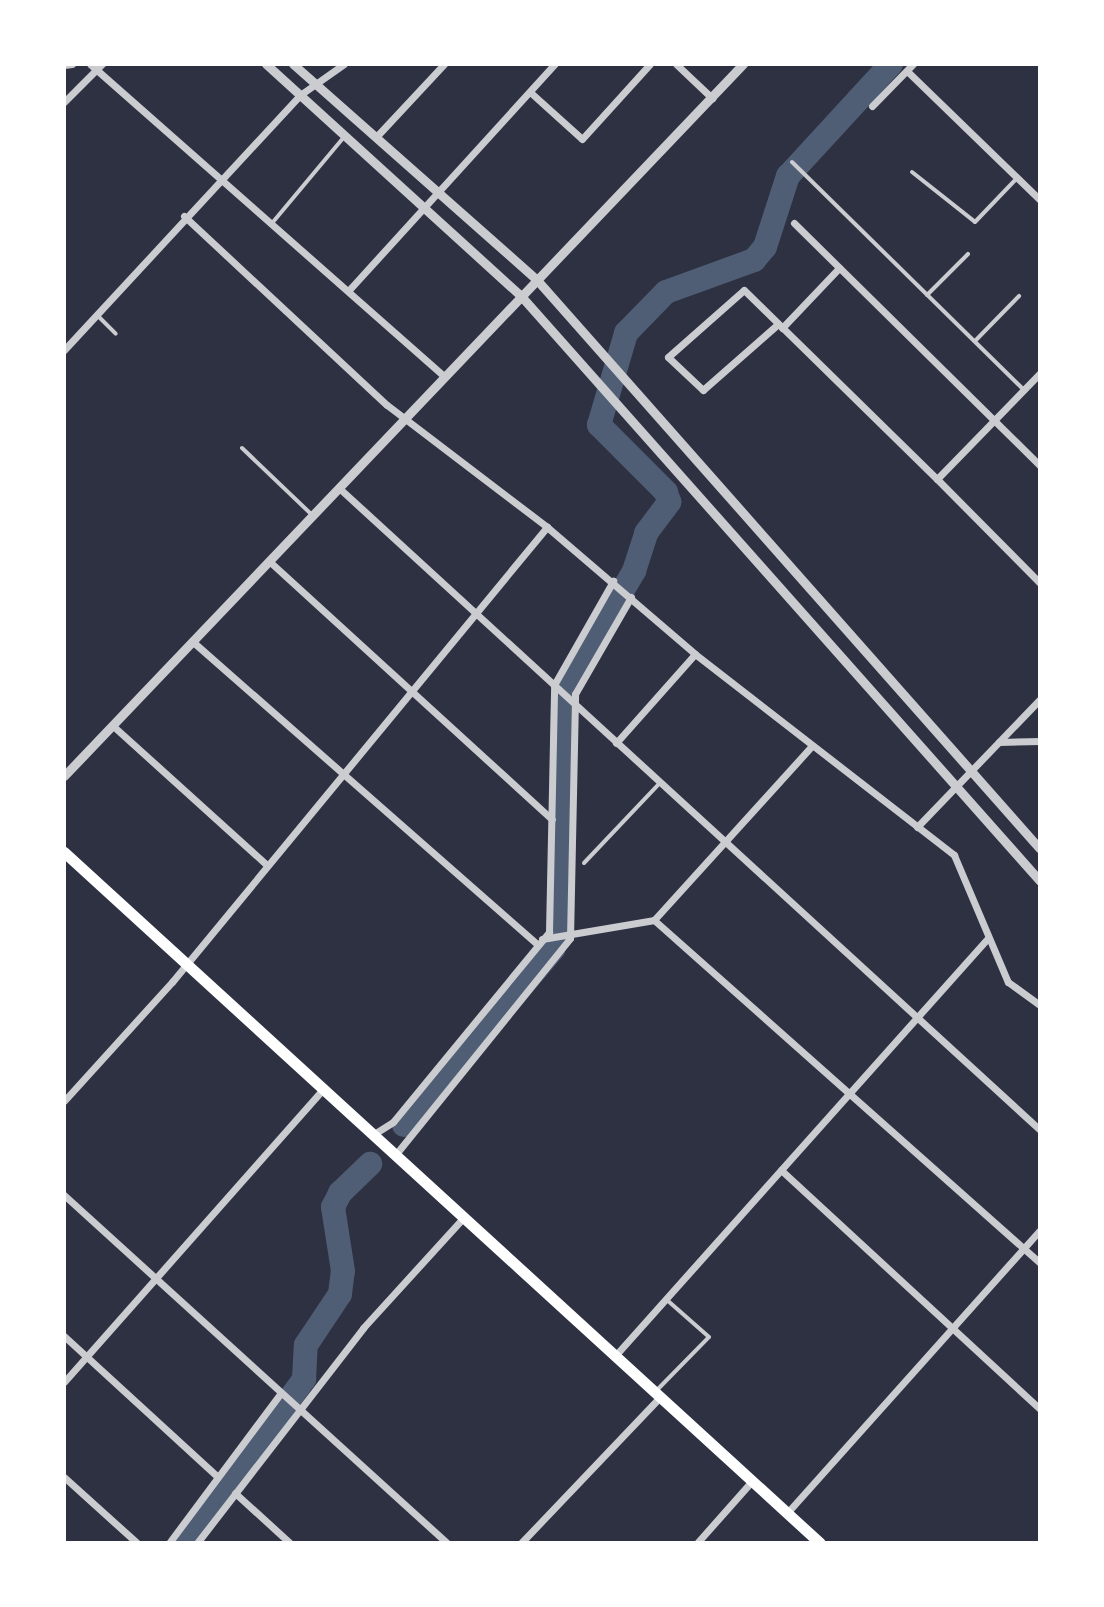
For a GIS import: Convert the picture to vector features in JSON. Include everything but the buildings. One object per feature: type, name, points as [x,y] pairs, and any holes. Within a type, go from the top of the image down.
[{"type":"main road","points":[[64,852],[820,1543]]},
{"type":"street","points":[[64,65],[72,64]]},
{"type":"street","points":[[266,64],[421,210],[521,296],[619,413],[1040,881]]},
{"type":"street","points":[[293,64],[537,280],[1040,849]]},
{"type":"street","points":[[64,350],[98,316],[184,216],[226,180],[300,95],[344,64]]},
{"type":"street","points":[[376,137],[444,64]]},
{"type":"street","points":[[349,290],[555,64]]},
{"type":"street","points":[[530,92],[582,139],[650,64]]},
{"type":"street","points":[[676,64],[712,98]]},
{"type":"street","points":[[64,776],[743,64]]},
{"type":"street","points":[[64,102],[96,66],[445,377]]},
{"type":"street","points":[[872,106],[910,67],[1040,200]]},
{"type":"street","points":[[184,216],[387,405],[547,527],[695,654],[954,855],[1008,982],[1040,1005]]},
{"type":"street","points":[[794,223],[1040,466]]},
{"type":"street","points":[[839,268],[780,326],[703,390],[668,357],[744,290],[780,326],[937,479],[1040,583]]},
{"type":"street","points":[[937,479],[1038,378]]},
{"type":"street","points":[[339,488],[915,1019],[1040,1130]]},
{"type":"street","points":[[64,1101],[186,961],[547,527]]},
{"type":"street","points":[[269,561],[408,693],[552,819]]},
{"type":"street","points":[[374,1134],[393,1122],[549,932],[556,688],[615,583]]},
{"type":"street","points":[[396,1154],[567,938],[575,694],[630,596]]},
{"type":"street","points":[[192,641],[213,653],[342,772],[540,942],[654,920],[812,746]]},
{"type":"street","points":[[616,743],[695,654]]},
{"type":"street","points":[[917,827],[1040,699]]},
{"type":"street","points":[[112,725],[266,864]]},
{"type":"street","points":[[999,742],[1040,741]]},
{"type":"street","points":[[654,920],[1040,1263]]},
{"type":"street","points":[[614,1357],[664,1297],[988,938]]},
{"type":"street","points":[[64,1382],[324,1088]]},
{"type":"street","points":[[781,1170],[1040,1409]]},
{"type":"street","points":[[64,1195],[447,1543]]},
{"type":"street","points":[[197,1543],[297,1409],[464,1217]]},
{"type":"street","points":[[787,1513],[1040,1230]]},
{"type":"street","points":[[64,1336],[217,1476]]},
{"type":"street","points":[[169,1543],[280,1394]]},
{"type":"street","points":[[521,1543],[658,1394]]},
{"type":"street","points":[[64,1477],[137,1543]]},
{"type":"street","points":[[697,1543],[752,1481]]},
{"type":"street","points":[[235,1493],[290,1543]]},
{"type":"lane","points":[[273,222],[345,136]]},
{"type":"lane","points":[[792,162],[1024,390]]},
{"type":"lane","points":[[912,172],[975,222],[1017,178]]},
{"type":"lane","points":[[927,295],[968,254]]},
{"type":"lane","points":[[975,341],[1019,296]]},
{"type":"lane","points":[[98,316],[116,334]]},
{"type":"lane","points":[[242,448],[312,515]]},
{"type":"lane","points":[[584,863],[660,783]]},
{"type":"lane","points":[[658,1394],[709,1337],[664,1297]]},
{"type":"waterway","points":[[404,1125],[553,949],[561,925],[563,707],[570,679],[634,571],[646,533],[669,502],[666,492],[599,425],[626,333],[666,292],[754,260],[765,247],[788,176],[891,64]]},
{"type":"waterway","points":[[185,1543],[304,1379],[306,1345],[340,1294],[343,1271],[333,1207],[340,1193],[370,1164]]}]
